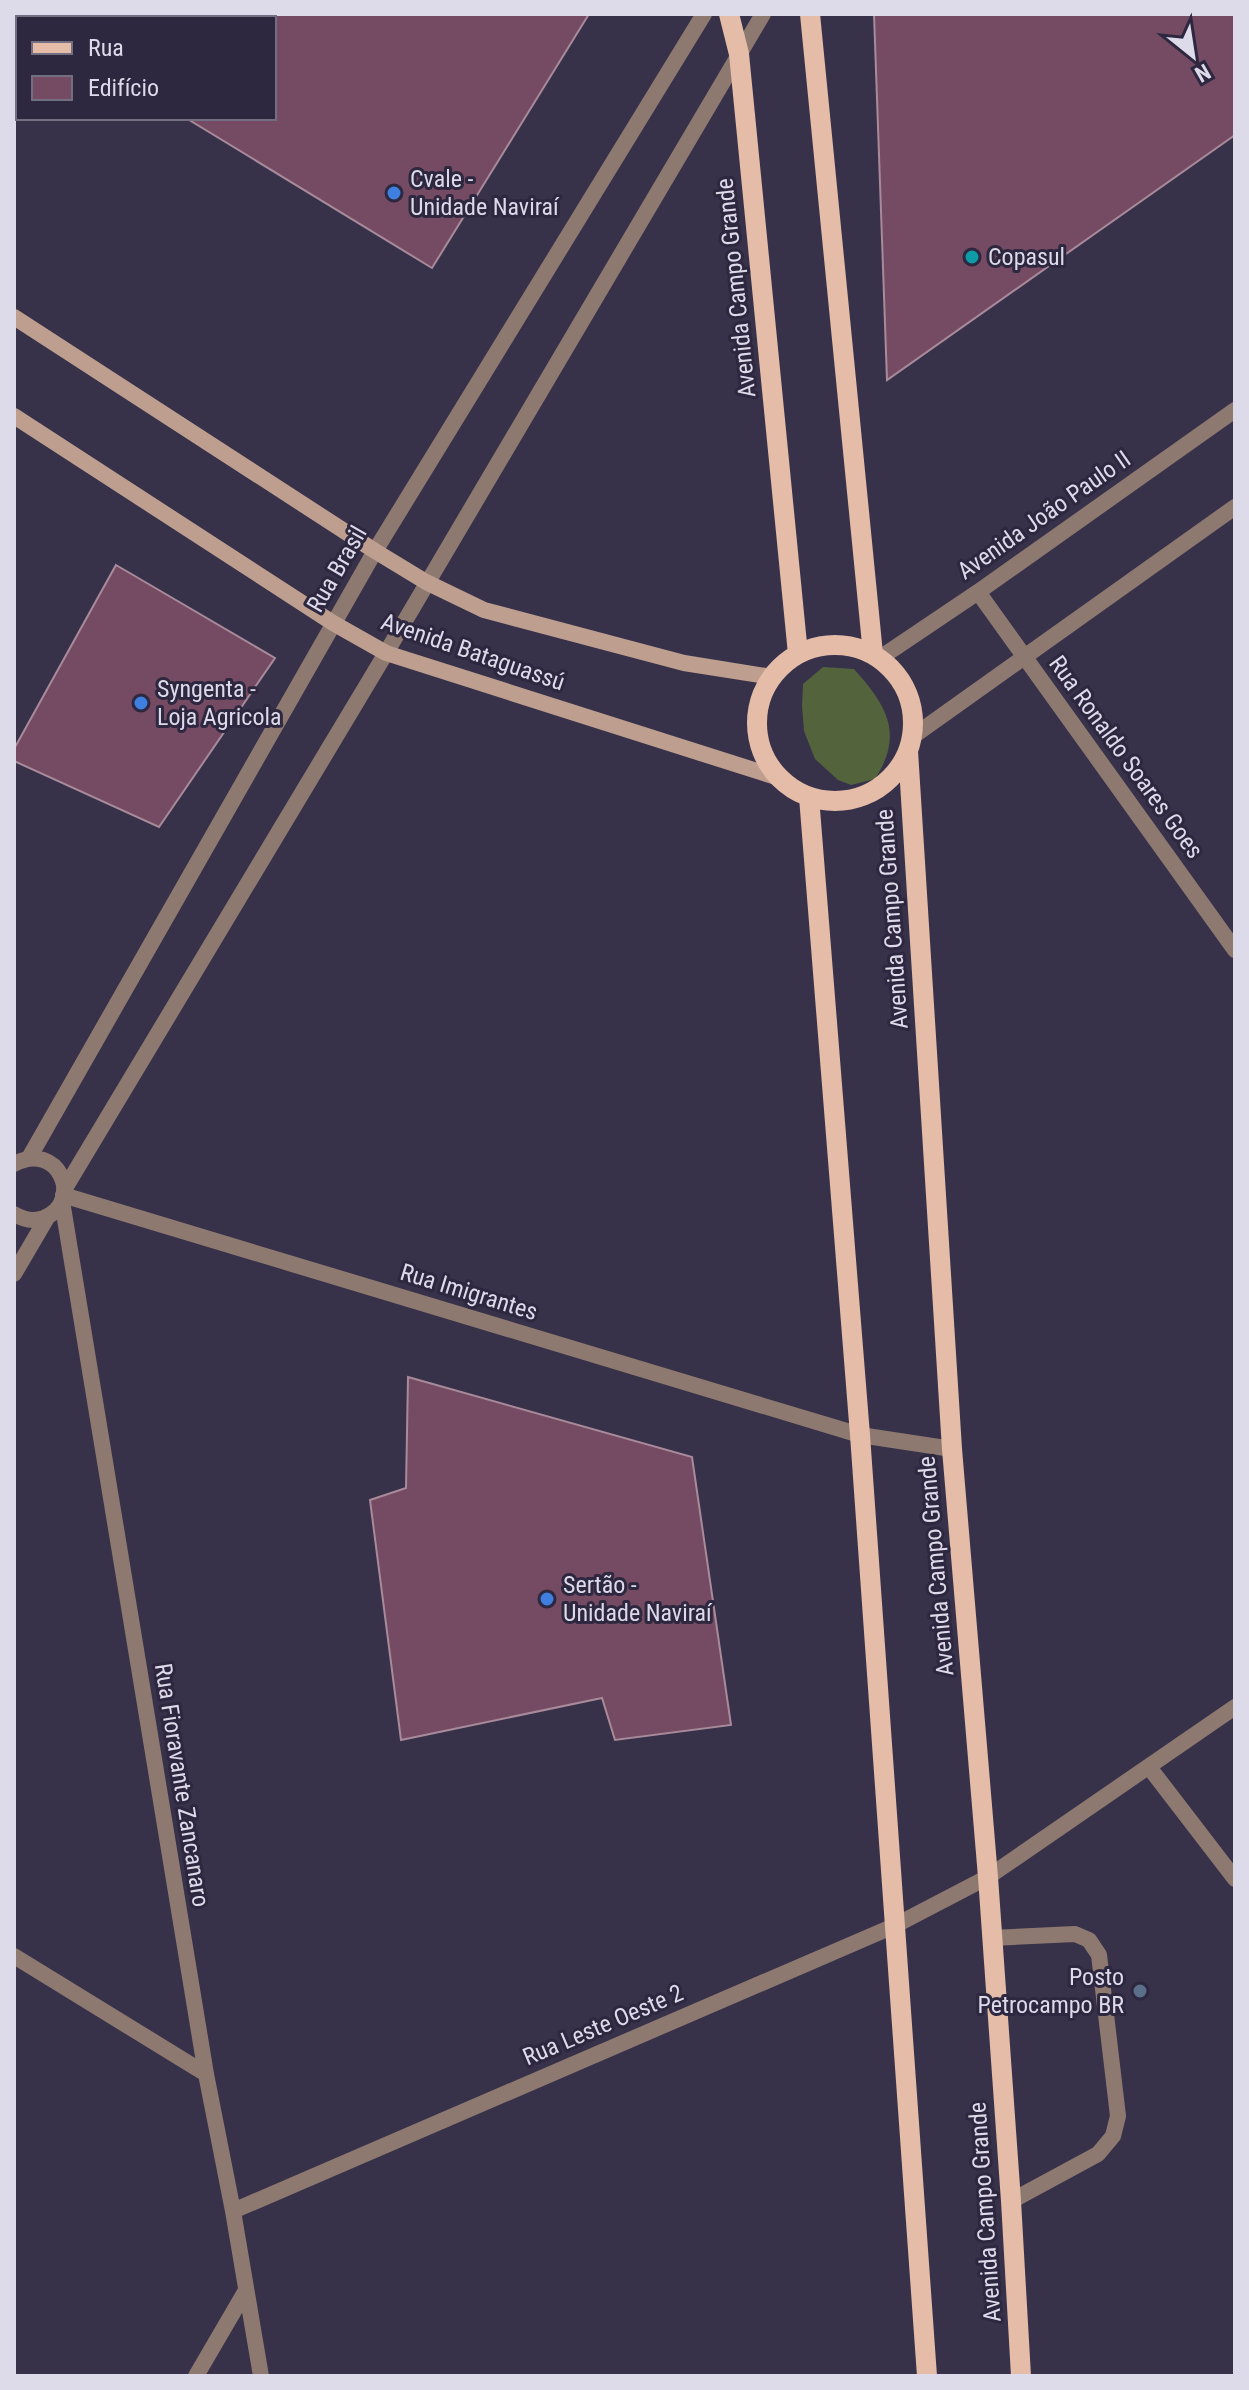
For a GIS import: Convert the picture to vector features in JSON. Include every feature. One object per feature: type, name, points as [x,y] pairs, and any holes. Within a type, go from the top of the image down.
[{"type":"main road","name":"Avenida Campo Grande","points":[[729,14],[739,54],[798,654]]},
{"type":"main road","points":[[810,14],[877,656]]},
{"type":"main road","name":"Avenida Bataguassú","points":[[14,317],[375,551],[426,582],[484,610],[684,663],[772,677]]},
{"type":"main road","name":"Avenida Bataguassú","points":[[14,416],[333,623],[386,653],[779,778]]},
{"type":"main road","points":[[836,644],[855,647],[877,656],[900,679],[912,707],[910,744],[892,777],[868,794],[839,801],[809,797],[779,778],[760,747],[758,711],[772,677],[798,654],[816,647],[836,644]]},
{"type":"main road","name":"Avenida Campo Grande","points":[[910,744],[952,1449],[988,1877],[1021,2376]]},
{"type":"main road","points":[[809,797],[860,1435],[927,2376]]},
{"type":"street","name":"Rua Brasil","points":[[20,1158],[375,551],[704,14]]},
{"type":"street","points":[[14,1274],[48,1216],[56,1210],[763,14]]},
{"type":"street","name":"Avenida João Paulo II","points":[[877,656],[978,592],[1235,410]]},
{"type":"street","points":[[910,744],[1024,657],[1235,507]]},
{"type":"street","name":"Rua Ronaldo Soares Goes","points":[[978,592],[1235,950]]},
{"type":"street","points":[[20,1158],[51,1163],[61,1176],[63,1195]]},
{"type":"street","name":"Rua Imigrantes","points":[[63,1195],[860,1435],[952,1449]]},
{"type":"street","name":"Rua Fioravante Zancanaro","points":[[63,1195],[206,2074],[261,2376]]},
{"type":"street","points":[[14,1214],[30,1220],[48,1216]]},
{"type":"street","name":"Rua Leste Oeste 2","points":[[233,2211],[894,1926],[988,1877],[1235,1707]]},
{"type":"street","points":[[1149,1767],[1235,1879]]},
{"type":"street","points":[[992,1938],[1075,1934],[1089,1940],[1099,1955],[1118,2116],[1113,2136],[1098,2154],[1011,2201]]},
{"type":"street","points":[[14,1956],[206,2074]]},
{"type":"street","points":[[196,2376],[245,2292]]},
{"type":"green space","points":[[823,667],[854,669],[883,708],[890,734],[889,748],[875,779],[851,785],[838,780],[815,759],[804,731],[803,684]]},
{"type":"building","name":"Cvale - Unidade Naviraí","points":[[589,14],[432,268],[189,120],[276,120],[276,16],[52,16]]},
{"type":"building","name":"Copasul","points":[[874,14],[1235,14],[1235,135],[887,380]]},
{"type":"building","name":"Syngenta - Loja Agricola","points":[[116,565],[275,658],[159,827],[14,761],[14,749]]},
{"type":"building","name":"Sertão - Unidade Naviraí","points":[[408,1377],[692,1457],[731,1725],[615,1740],[602,1698],[401,1740],[370,1500],[406,1488]]},
{"type":"place","name":"Cvale - Unidade Naviraí","points":[[394,193]]},
{"type":"place","name":"Copasul","points":[[972,257]]},
{"type":"place","name":"Syngenta - Loja Agricola","points":[[141,703]]},
{"type":"place","name":"Sertão - Unidade Naviraí","points":[[547,1599]]},
{"type":"place","name":"Posto Petrocampo BR","points":[[1140,1991]]}]
